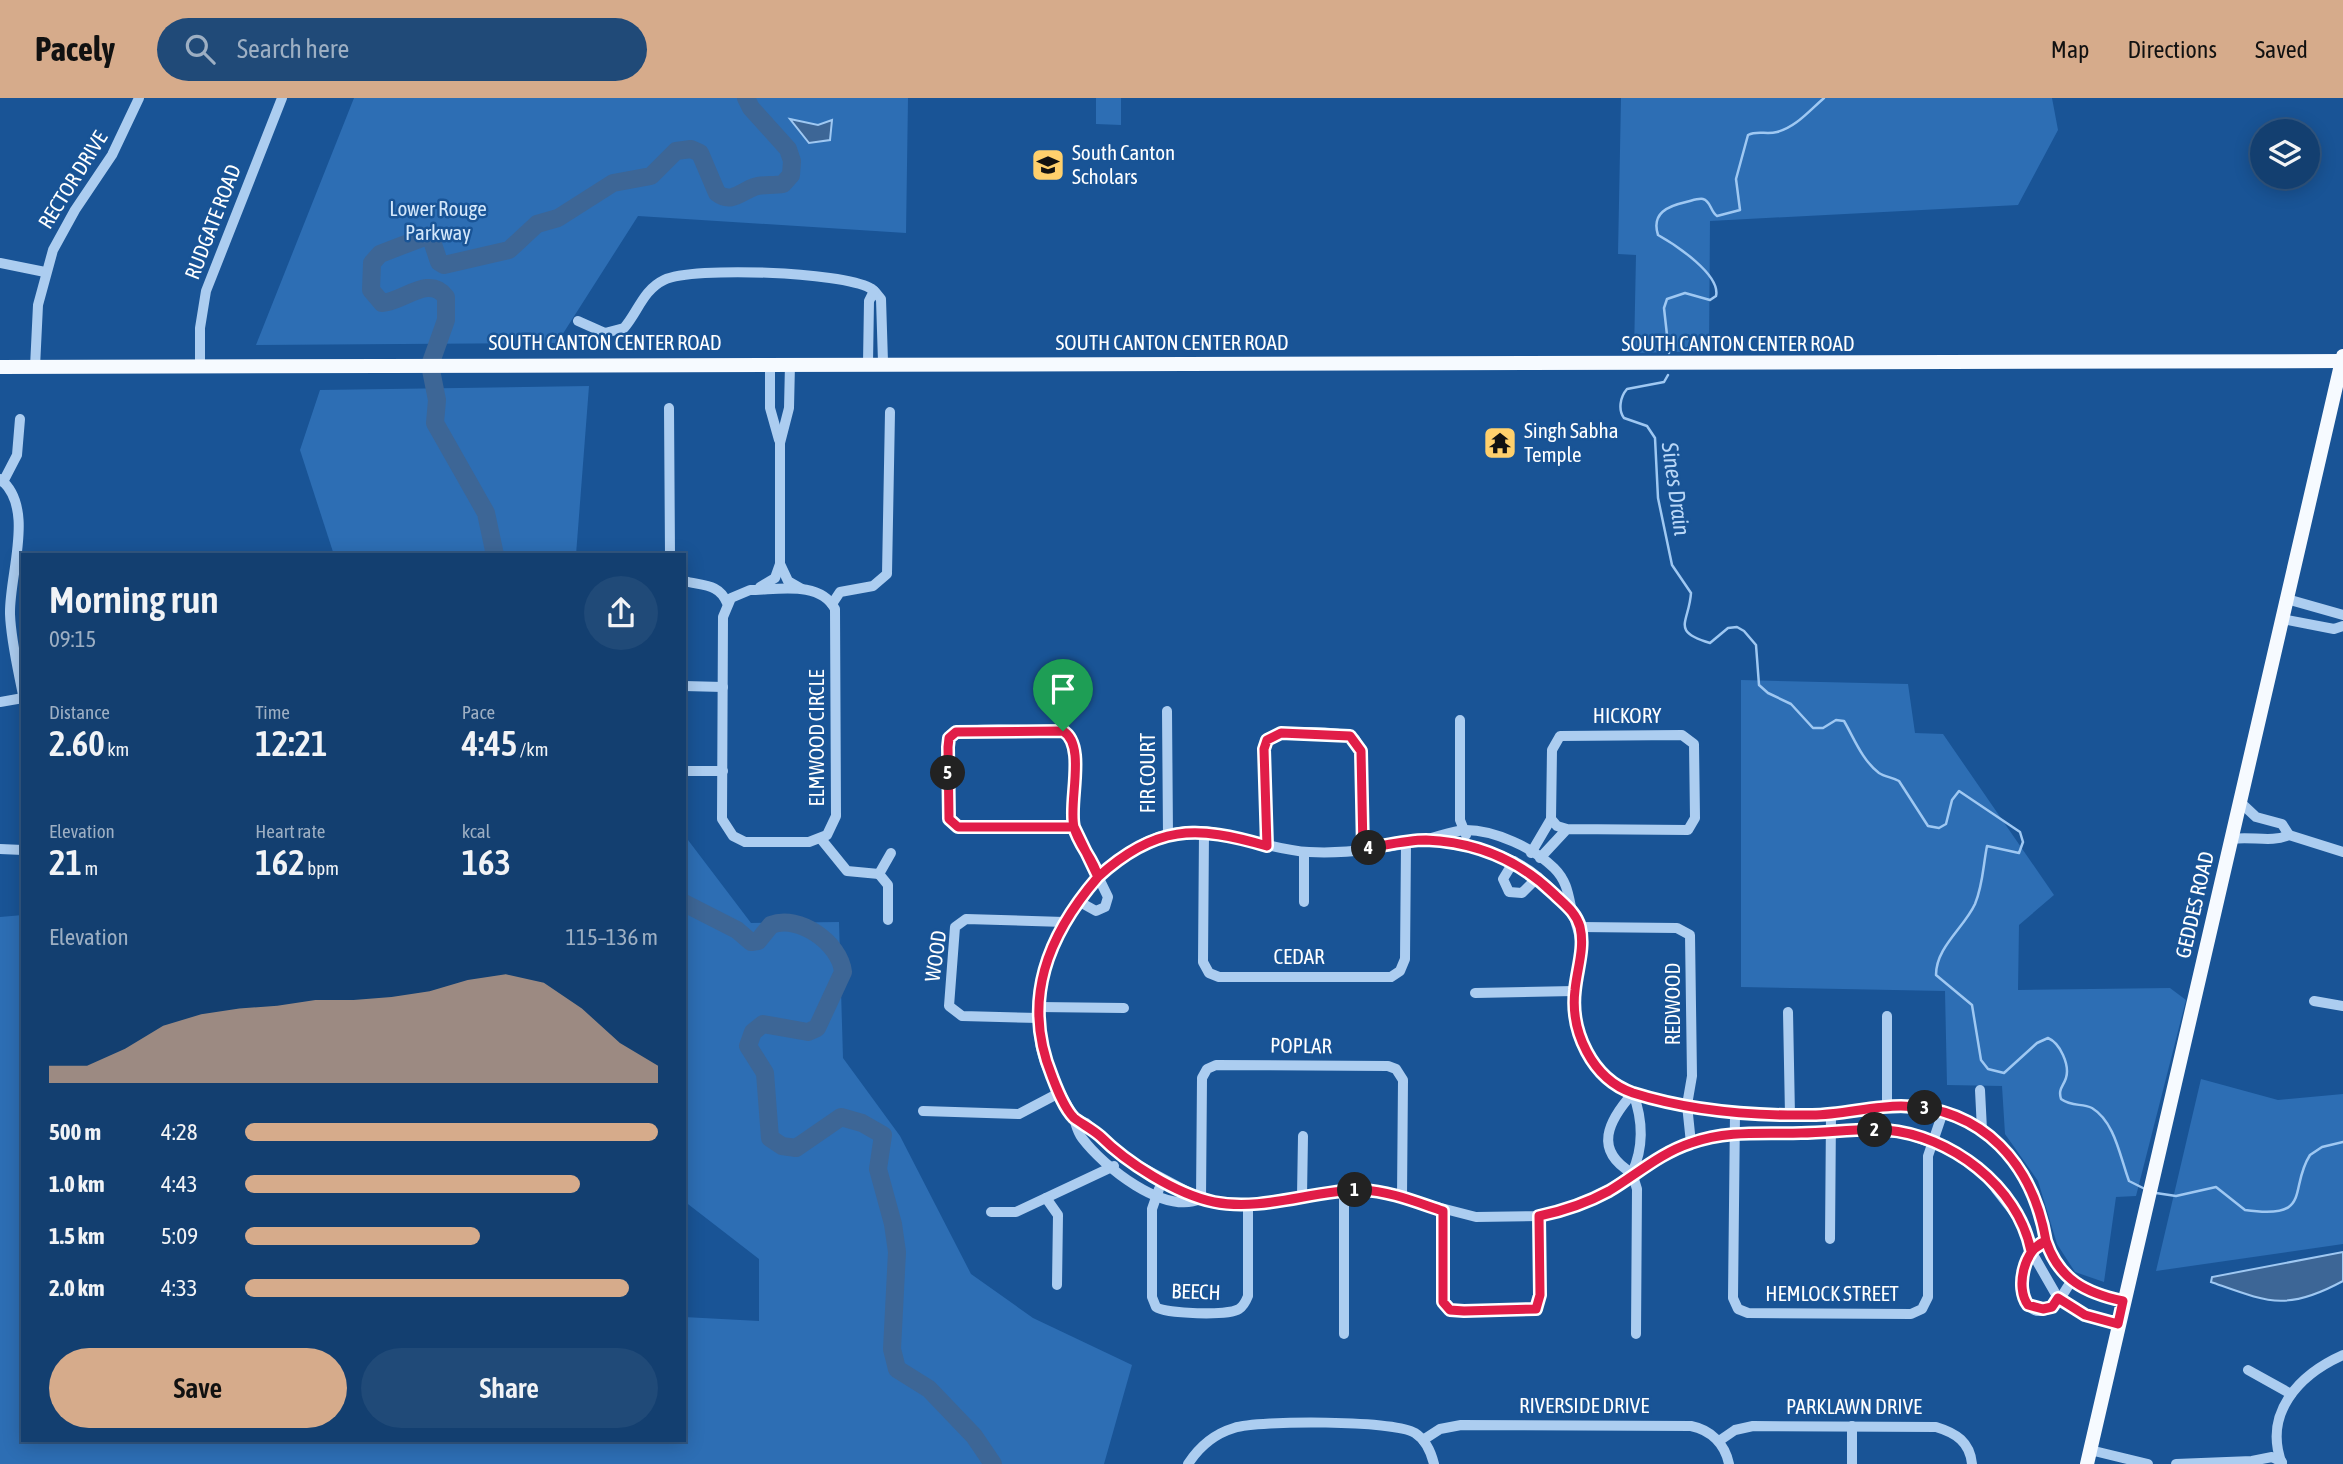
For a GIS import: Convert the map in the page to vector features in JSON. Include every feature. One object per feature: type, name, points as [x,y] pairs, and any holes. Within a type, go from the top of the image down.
[{"type":"main road","name":"SOUTH CANTON CENTER ROAD","points":[[0,367],[875,362],[1717,365],[2343,360]]},
{"type":"main road","name":"GEDDES ROAD","points":[[2089,1457],[2343,360]]},
{"type":"street","name":"RECTOR DRIVE","points":[[35,367],[34,337],[45,272],[62,231],[112,155],[139,98]]},
{"type":"street","name":"RUDGATE ROAD","points":[[200,364],[200,328],[206,291],[282,98]]},
{"type":"street","points":[[0,263],[45,272]]},
{"type":"street","points":[[578,321],[605,333],[624,328],[652,287],[664,280],[689,273],[804,276],[851,282],[874,291],[869,301],[875,362]]},
{"type":"street","points":[[770,364],[770,408],[780,443]]},
{"type":"street","points":[[790,364],[789,408],[780,443],[780,564],[772,582],[735,595],[727,603],[723,617],[722,819],[733,836],[746,842],[821,839],[847,871],[879,874],[888,884],[888,920]]},
{"type":"street","points":[[669,408],[670,553]]},
{"type":"street","points":[[750,590],[805,590],[820,593],[832,604],[840,592],[873,586],[887,574],[890,412]]},
{"type":"street","points":[[20,419],[18,455],[2,481],[14,495],[19,513],[10,615],[21,684]]},
{"type":"street","points":[[780,564],[788,581],[805,590]]},
{"type":"street","points":[[686,581],[713,587],[724,595],[727,603]]},
{"type":"street","points":[[2287,599],[2343,615]]},
{"type":"street","name":"ELMWOOD CIRCLE","points":[[821,839],[831,830],[836,816],[836,616],[832,604]]},
{"type":"street","points":[[2282,619],[2334,629],[2343,626]]},
{"type":"street","points":[[686,686],[723,687]]},
{"type":"street","points":[[0,702],[21,697]]},
{"type":"street","name":"FIR COURT","points":[[1167,711],[1168,835]]},
{"type":"street","points":[[1460,720],[1460,820],[1465,830],[1467,847]]},
{"type":"street","points":[[1074,827],[958,827],[949,819],[947,805],[949,738],[956,732],[973,731],[1055,730],[1069,734],[1075,752],[1074,827],[1108,897],[1105,907],[1096,911],[1078,901]]},
{"type":"street","points":[[1267,846],[1264,749],[1267,740],[1279,733],[1343,734],[1355,739],[1361,751],[1363,849]]},
{"type":"street","name":"HICKORY","points":[[1536,856],[1551,819],[1552,750],[1560,736],[1682,735],[1694,744],[1695,818],[1688,830],[1567,829]]},
{"type":"street","points":[[686,771],[723,771]]},
{"type":"street","points":[[2240,802],[2256,817],[2282,824],[2290,835],[2343,852]]},
{"type":"street","points":[[1551,819],[1557,826],[1567,829]]},
{"type":"street","points":[[1528,869],[1536,856],[1567,829]]},
{"type":"street","points":[[1201,1199],[1183,1203],[1157,1195],[1112,1169],[1077,1133],[1075,1118],[1059,1093],[1040,1045],[1041,978],[1064,922],[1078,901],[1098,877],[1132,850],[1168,835],[1204,832],[1304,852],[1363,849],[1425,840],[1465,830],[1497,835],[1552,865],[1564,881],[1580,927],[1581,952],[1574,991],[1575,1018],[1584,1047],[1605,1076],[1633,1093],[1735,1113],[1831,1114],[1887,1107],[1915,1107],[1943,1112],[1982,1130],[2008,1153],[2025,1175],[2039,1208],[2046,1241],[2055,1263],[2071,1282],[2097,1295],[2123,1301]]},
{"type":"street","name":"CEDAR","points":[[1204,832],[1203,962],[1209,972],[1219,977],[1391,977],[1396,974],[1405,959],[1406,843]]},
{"type":"street","points":[[2232,839],[2252,836],[2277,841],[2290,835]]},
{"type":"street","points":[[1425,840],[1467,847],[1514,861],[1538,877],[1572,909]]},
{"type":"street","points":[[0,849],[21,850]]},
{"type":"street","points":[[1304,852],[1304,902]]},
{"type":"street","points":[[879,874],[891,853]]},
{"type":"street","points":[[1514,861],[1503,879],[1509,892],[1522,893],[1538,877]]},
{"type":"street","name":"WOOD","points":[[1039,1013],[962,1016],[949,1006],[955,927],[965,919],[1064,922]]},
{"type":"street","name":"REDWOOD","points":[[1580,927],[1677,928],[1690,935],[1692,1076],[1688,1105],[1691,1143]]},
{"type":"street","points":[[1475,993],[1574,991]]},
{"type":"street","points":[[2314,1000],[2343,1006]]},
{"type":"street","points":[[1039,1013],[1124,1008]]},
{"type":"street","points":[[1788,1012],[1790,1115]]},
{"type":"street","points":[[1887,1016],[1887,1107]]},
{"type":"street","name":"POPLAR","points":[[1201,1199],[1202,1078],[1207,1069],[1216,1065],[1388,1066],[1396,1069],[1403,1080],[1402,1197]]},
{"type":"street","points":[[1980,1090],[1982,1130]]},
{"type":"street","points":[[923,1111],[1020,1114],[1059,1093]]},
{"type":"street","points":[[1632,1173],[1640,1157],[1641,1142],[1640,1119],[1633,1093]]},
{"type":"street","points":[[1633,1093],[1618,1109],[1607,1137],[1612,1157],[1632,1173],[1637,1189],[1636,1334]]},
{"type":"street","name":"HEMLOCK STREET","points":[[1735,1113],[1733,1298],[1738,1309],[1748,1313],[1911,1314],[1923,1309],[1928,1297],[1928,1156],[1943,1112]]},
{"type":"street","points":[[1830,1239],[1831,1114]]},
{"type":"street","points":[[1075,1118],[1086,1123],[1122,1156],[1201,1199],[1226,1204],[1248,1204],[1344,1191],[1375,1191],[1443,1211],[1476,1217],[1539,1216],[1590,1201],[1632,1173],[1691,1143],[1735,1132],[1888,1130],[1933,1142],[1968,1161],[1998,1187],[2020,1220],[2031,1251],[2058,1298],[2085,1315],[2118,1324]]},
{"type":"street","points":[[1302,1196],[1303,1136]]},
{"type":"street","points":[[991,1212],[1016,1212],[1112,1169],[1122,1156]]},
{"type":"street","points":[[1157,1195],[1162,1180]]},
{"type":"street","points":[[1344,1191],[1344,1334]]},
{"type":"street","name":"BEECH","points":[[1157,1195],[1153,1209],[1152,1297],[1156,1307],[1167,1312],[1231,1312],[1245,1304],[1248,1296],[1248,1204]]},
{"type":"street","points":[[1046,1198],[1058,1215],[1058,1285]]},
{"type":"street","points":[[1443,1211],[1443,1302],[1450,1310],[1464,1311],[1536,1309],[1540,1295],[1539,1216]]},
{"type":"street","points":[[2046,1241],[2031,1251],[2025,1269],[2025,1301],[2034,1308],[2052,1307],[2071,1282]]},
{"type":"street","points":[[2283,1464],[2276,1449],[2276,1433],[2281,1413],[2291,1394],[2313,1372],[2343,1355]]},
{"type":"street","points":[[2248,1370],[2291,1394]]},
{"type":"street","points":[[1188,1464],[1214,1437],[1252,1425],[1389,1425],[1410,1431],[1423,1440],[1434,1464]]},
{"type":"street","name":"RIVERSIDE DRIVE","points":[[1423,1440],[1440,1429],[1461,1425],[1667,1425],[1698,1428],[1719,1441]]},
{"type":"street","name":"PARKLAWN DRIVE","points":[[1719,1441],[1735,1430],[1753,1426],[1922,1426],[1944,1429],[1966,1443],[1972,1464]]},
{"type":"street","points":[[1852,1426],[1852,1464]]},
{"type":"street","points":[[1719,1441],[1730,1464]]},
{"type":"street","points":[[2089,1457],[2148,1464]]},
{"type":"street","points":[[2176,1464],[2252,1461],[2272,1457],[2283,1464]]},
{"type":"green space","name":"Lower Rouge Parkway","points":[[354,98],[908,98],[906,233],[638,216],[557,343],[256,345]]},
{"type":"green space","points":[[1096,98],[1121,98],[1121,125],[1096,124]]},
{"type":"green space","points":[[1621,98],[2052,98],[2058,130],[2018,205],[1710,221],[1709,351],[1634,353],[1636,255],[1618,254]]},
{"type":"green space","points":[[589,386],[576,553],[333,553],[300,450],[320,390]]},
{"type":"green space","points":[[1741,680],[1908,684],[1915,733],[1943,734],[2054,895],[2019,925],[2018,990],[2170,988],[2186,1000],[2136,1196],[2116,1197],[2104,1282],[2075,1272],[2057,1244],[2038,1181],[2005,1134],[2002,1086],[1947,1085],[1945,991],[1741,987]]},
{"type":"green space","points":[[686,840],[751,923],[839,922],[843,1058],[900,1136],[971,1274],[1033,1318],[1132,1365],[1104,1464],[0,1464],[0,917],[21,915],[21,1442],[686,1442],[686,1317],[759,1321],[759,1259],[686,1203]]},
{"type":"green space","points":[[2201,1079],[2278,1100],[2343,1094],[2343,1244],[2156,1271]]},
{"type":"shaded area","points":[[790,119],[818,125],[832,120],[830,140],[809,143]]},
{"type":"shaded area","points":[[2343,1252],[2343,1281],[2306,1297],[2277,1301],[2263,1299],[2211,1282],[2212,1277]]},
{"type":"waterway","points":[[495,553],[486,513],[435,423],[437,400],[430,365],[446,320],[446,297],[432,288],[382,303],[371,290],[372,263],[380,254],[427,236],[431,238],[439,262],[444,265],[509,250],[537,224],[558,218],[613,183],[651,176],[676,151],[691,149],[700,153],[717,193],[722,196],[736,196],[757,186],[783,184],[791,175],[792,161],[788,149],[751,108],[746,98]]},
{"type":"waterway","name":"Sines Drain","points":[[1669,353],[1664,308],[1667,299],[1685,293],[1710,300],[1716,296],[1716,288],[1712,279],[1696,261],[1658,235],[1656,227],[1659,216],[1667,208],[1699,199],[1708,202],[1717,216],[1740,210],[1736,179],[1748,135],[1784,130],[1824,98]]},
{"type":"waterway","name":"Sines Drain","points":[[1668,375],[1664,382],[1627,389],[1620,407],[1624,418],[1647,426],[1655,438],[1658,498],[1672,565],[1691,593],[1686,630],[1698,639],[1710,643],[1728,628],[1737,627],[1744,631],[1756,645],[1759,685],[1768,693],[1791,704],[1813,728],[1823,728],[1836,720],[1844,721],[1868,762],[1879,773],[1899,781],[1928,826],[1939,828],[1946,824],[1952,800],[1959,791],[2020,832],[2023,842],[2019,853],[1987,846],[1978,897],[1970,913],[1945,947],[1937,965],[1936,975],[1972,1005],[1981,1060],[1988,1069],[2004,1073],[2037,1043],[2048,1038],[2056,1045],[2067,1067],[2066,1078],[2060,1090],[2061,1099],[2092,1108],[2100,1114],[2116,1141],[2129,1181],[2147,1190]]},
{"type":"waterway","points":[[686,904],[737,930],[751,942],[758,941],[771,925],[782,923],[805,927],[826,941],[840,961],[843,972],[817,1028],[808,1032],[763,1024],[753,1032],[748,1046],[765,1073],[770,1138],[782,1146],[796,1148],[841,1117],[862,1123],[883,1135],[878,1169],[893,1224],[897,1252],[892,1349],[897,1369],[929,1389],[974,1436],[993,1464]]},
{"type":"waterway","name":"Sines Drain","points":[[2156,1193],[2176,1196],[2216,1187],[2245,1210],[2281,1210],[2290,1206],[2295,1199],[2310,1155],[2322,1147],[2343,1142]]},
{"type":"place","name":"South Canton Scholars","points":[[1048,165]]},
{"type":"place","name":"Singh Sabha Temple","points":[[1500,443]]},
{"type":"route","points":[[1063,731],[956,732],[949,738],[948,747],[949,819],[958,827],[1074,827],[1096,868],[1098,877],[1132,850],[1150,841],[1184,831],[1231,835],[1267,846],[1264,749],[1267,740],[1281,733],[1350,736],[1360,745],[1361,751],[1363,849],[1425,840],[1489,852],[1528,869],[1572,909],[1580,927],[1581,952],[1574,991],[1578,1031],[1584,1047],[1596,1065],[1612,1082],[1633,1093],[1735,1113],[1821,1115],[1902,1106],[1932,1109],[1962,1119],[1982,1130],[2008,1153],[2025,1175],[2034,1193],[2046,1241],[2038,1244],[2031,1251],[2027,1259],[2024,1284],[2025,1301],[2028,1305],[2043,1309],[2052,1307],[2058,1298],[2085,1315],[2118,1324],[2123,1301],[2097,1295],[2071,1282],[2055,1263],[2046,1241],[2031,1251],[2028,1236],[2011,1205],[1985,1175],[1950,1149],[1888,1130],[1820,1133],[1735,1132],[1678,1147],[1590,1201],[1539,1216],[1540,1295],[1536,1309],[1519,1312],[1450,1310],[1443,1302],[1443,1211],[1387,1193],[1359,1190],[1248,1204],[1226,1204],[1201,1199],[1153,1175],[1128,1160],[1086,1123],[1075,1118],[1059,1093],[1040,1045],[1041,978],[1064,922],[1098,877],[1074,827],[1075,752],[1073,740],[1063,731]]}]
